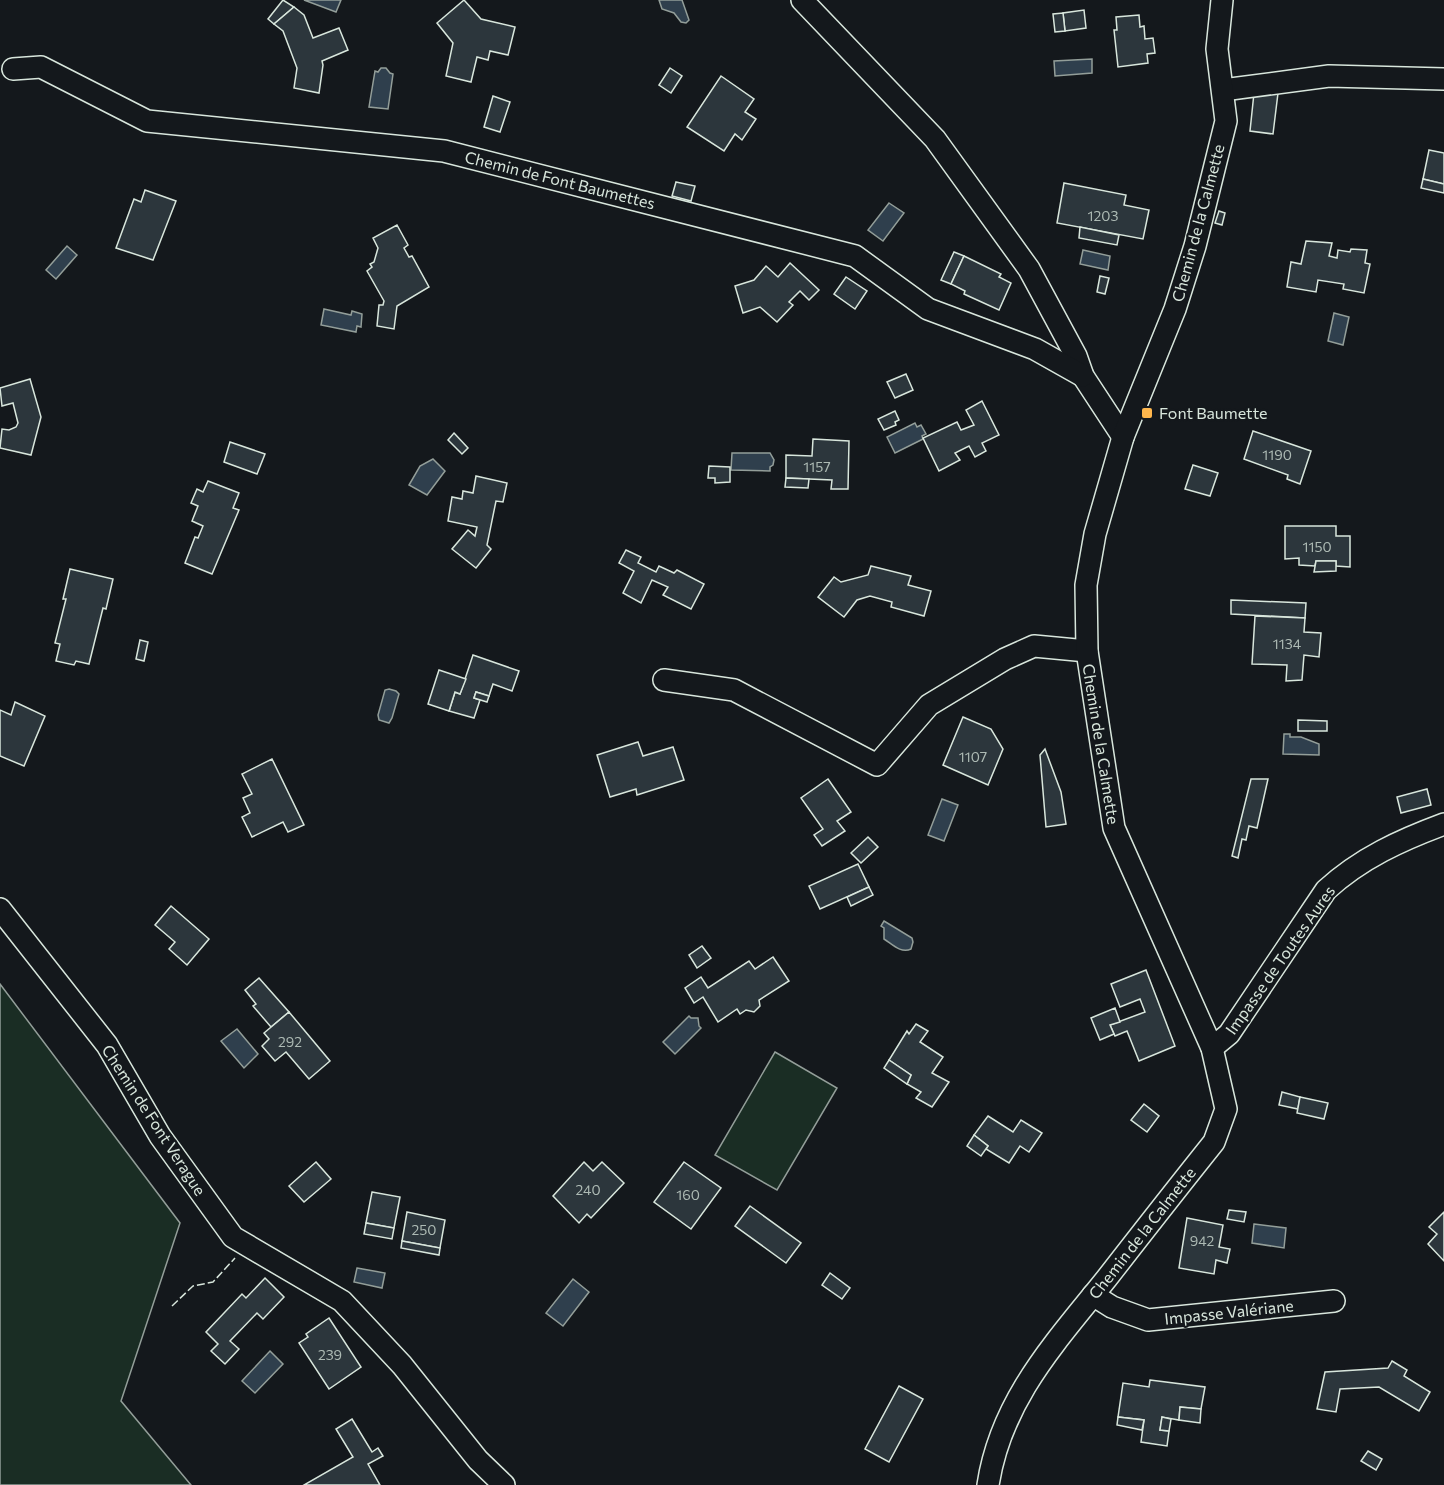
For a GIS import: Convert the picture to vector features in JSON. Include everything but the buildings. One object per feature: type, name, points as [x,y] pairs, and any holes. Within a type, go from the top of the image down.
[{"type":"street","points":[[802,0],[935,139],[1029,269],[1076,356],[1083,376],[1123,437]]},
{"type":"street","name":"Chemin de la Calmette","points":[[988,1485],[991,1466],[1008,1417],[1033,1372],[1214,1142],[1226,1109],[1212,1048],[1113,828],[1087,651],[1086,585],[1095,534],[1123,437],[1175,309],[1195,246],[1226,121],[1217,49],[1222,0]]},
{"type":"street","name":"Chemin de Font Baumettes","points":[[13,69],[41,68],[147,121],[444,151],[855,256],[927,309],[1035,349],[1083,376]]},
{"type":"street","points":[[1223,90],[1329,76],[1444,79]]},
{"type":"street","points":[[664,680],[734,690],[877,765],[929,705],[1005,659],[1034,646],[1087,651]]},
{"type":"street","name":"Impasse de Toutes Aures","points":[[1212,1048],[1229,1034],[1326,890],[1344,873],[1369,857],[1444,824]]},
{"type":"street","name":"Chemin de Font Verague","points":[[0,909],[107,1045],[160,1136],[233,1237],[342,1301],[402,1365],[478,1460],[504,1485]]},
{"type":"street","name":"Impasse Valériane","points":[[1093,1295],[1113,1307],[1148,1320],[1334,1301]]},
{"type":"green space","points":[[0,984],[180,1223],[121,1401],[191,1485],[0,1485]]},
{"type":"green space","points":[[775,1052],[837,1088],[777,1190],[715,1155]]},
{"type":"water","points":[[304,0],[341,0],[336,12]]},
{"type":"water","points":[[659,0],[682,0],[689,20],[686,23],[681,22],[674,13],[662,9]]},
{"type":"water","points":[[1092,59],[1092,73],[1055,76],[1054,61]]},
{"type":"water","points":[[381,68],[386,68],[393,74],[388,109],[369,107],[375,71],[378,72]]},
{"type":"water","points":[[889,203],[904,213],[883,241],[868,230]]},
{"type":"water","points":[[67,246],[77,255],[56,279],[46,270]]},
{"type":"water","points":[[1083,250],[1110,256],[1108,270],[1080,264]]},
{"type":"water","points":[[324,309],[351,315],[352,311],[362,314],[361,327],[357,326],[356,332],[321,325]]},
{"type":"water","points":[[1334,313],[1349,317],[1343,345],[1328,341]]},
{"type":"water","points":[[915,423],[917,427],[921,425],[926,434],[922,436],[923,439],[895,453],[887,437]]},
{"type":"water","points":[[732,453],[770,453],[774,460],[773,465],[770,471],[731,470]]},
{"type":"water","points":[[433,459],[445,471],[427,495],[409,485],[420,466]]},
{"type":"water","points":[[389,689],[399,694],[389,723],[379,720],[378,715],[385,690]]},
{"type":"water","points":[[1284,734],[1319,744],[1319,755],[1283,754]]},
{"type":"water","points":[[942,799],[958,805],[944,841],[928,835]]},
{"type":"water","points":[[884,921],[912,938],[911,949],[900,949],[884,939],[884,928],[881,926]]},
{"type":"water","points":[[689,1016],[698,1018],[701,1028],[675,1054],[663,1042]]},
{"type":"water","points":[[237,1029],[258,1054],[244,1068],[221,1041]]},
{"type":"water","points":[[1254,1224],[1286,1228],[1284,1248],[1252,1243]]},
{"type":"water","points":[[357,1268],[385,1273],[382,1288],[354,1282]]},
{"type":"water","points":[[573,1279],[589,1292],[563,1326],[546,1313]]},
{"type":"water","points":[[270,1351],[283,1364],[255,1393],[242,1381]]},
{"type":"fence","points":[[172,1306],[193,1286],[213,1282],[235,1258]]},
{"type":"place","name":"Font Baumette","points":[[1147,413]]}]
